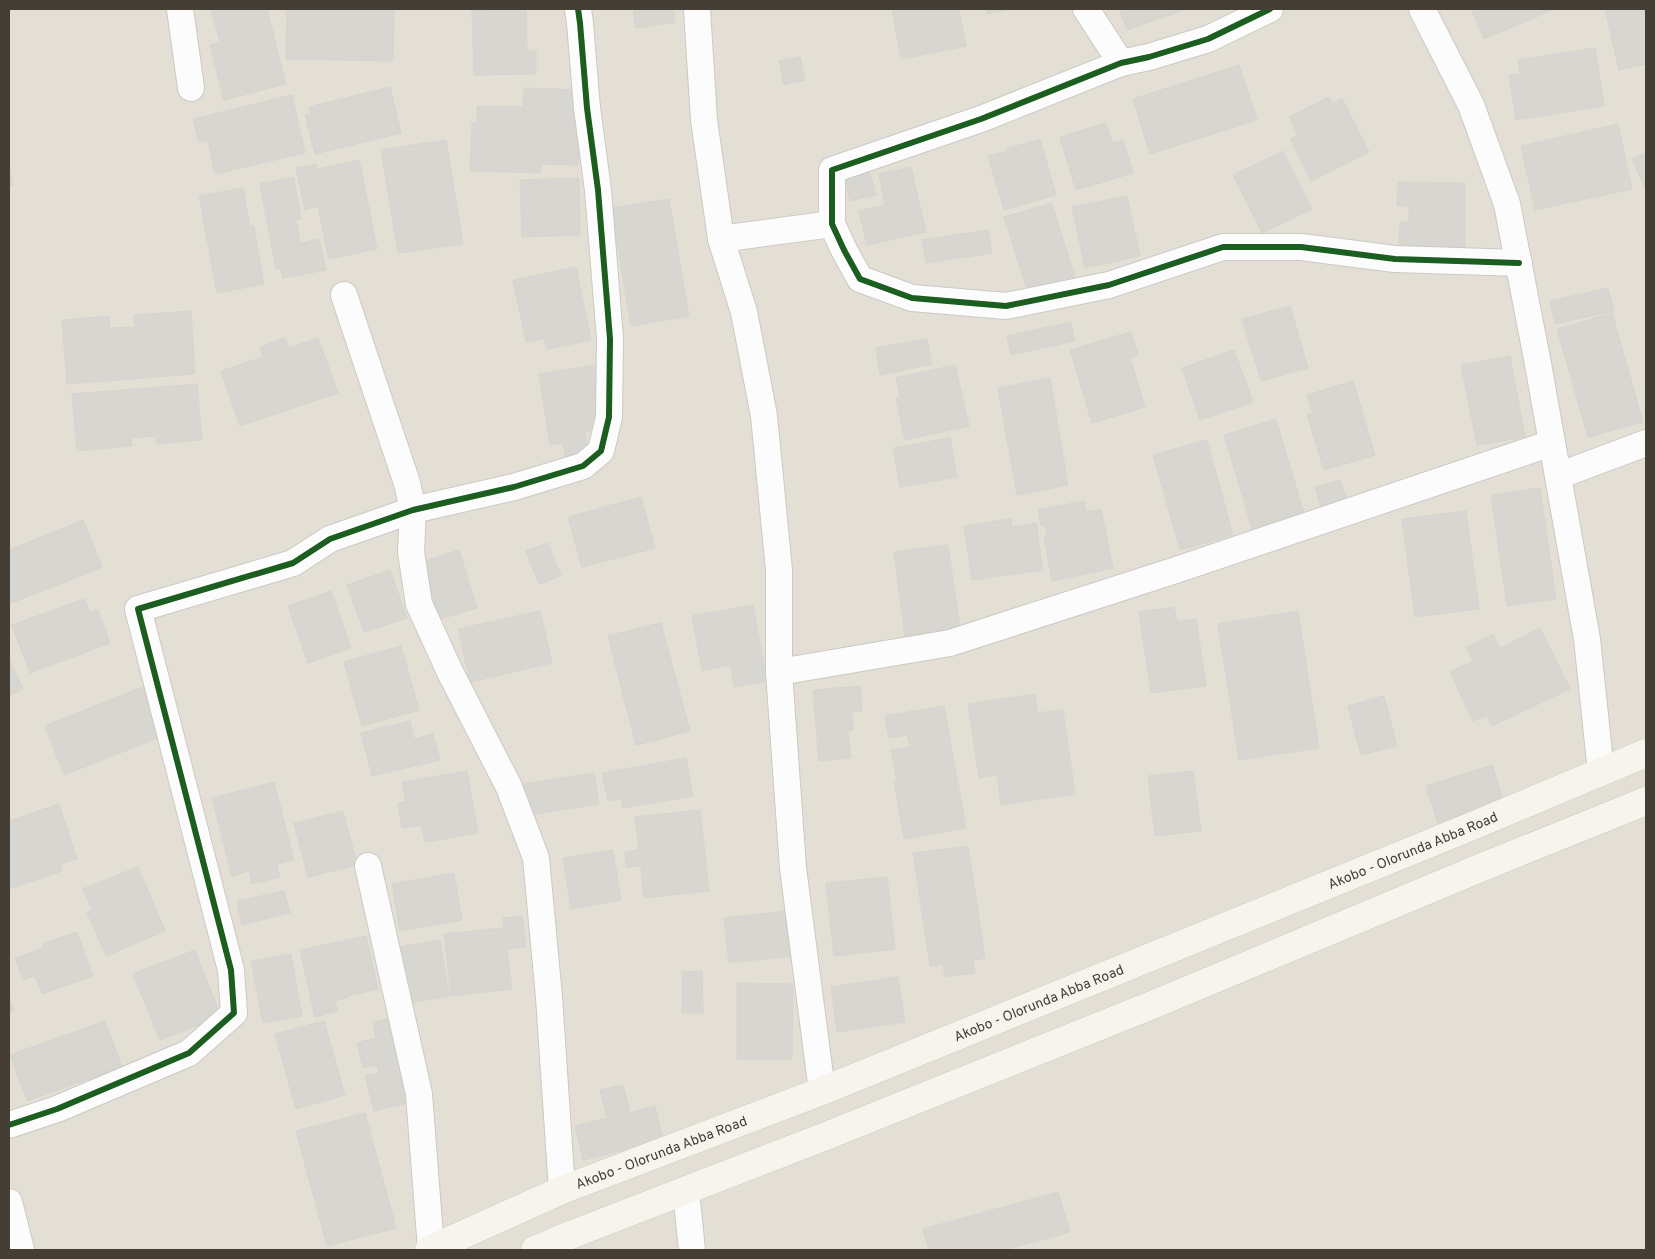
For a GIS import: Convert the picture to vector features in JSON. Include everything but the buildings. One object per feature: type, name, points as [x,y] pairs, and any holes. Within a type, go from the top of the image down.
[{"type":"main road","name":"Akobo - Olorunda Abba Road","points":[[430,1250],[562,1190],[822,1091],[1447,837],[1646,753]]},
{"type":"main road","points":[[535,1250],[1148,1007],[1480,868],[1646,801]]},
{"type":"street","points":[[180,9],[191,88]]},
{"type":"street","points":[[9,1125],[57,1109],[189,1053],[234,1014],[231,970],[138,609],[293,563],[330,539],[413,510],[514,487],[583,466],[601,451],[609,417],[610,339],[598,190],[587,108],[578,9]]},
{"type":"street","points":[[697,9],[704,120],[722,239],[744,312],[764,416],[779,570],[779,672],[793,868],[822,1091]]},
{"type":"street","points":[[1086,9],[1121,63]]},
{"type":"street","points":[[1270,9],[1208,39],[1149,57],[1121,63],[981,119],[832,170],[832,224],[860,279],[912,298],[1006,306],[1109,285],[1223,247],[1301,247],[1395,259],[1519,263]]},
{"type":"street","points":[[1422,9],[1471,105],[1507,204],[1587,639],[1601,772]]},
{"type":"street","points":[[722,239],[832,224]]},
{"type":"street","points":[[344,295],[407,483],[413,510],[411,552],[419,604],[450,672],[509,787],[536,858],[550,1007],[562,1190]]},
{"type":"street","points":[[779,672],[950,643],[1296,531],[1552,443]]},
{"type":"street","points":[[1558,476],[1646,443]]},
{"type":"street","points":[[368,866],[420,1094],[430,1250]]},
{"type":"street","points":[[686,1191],[692,1250]]},
{"type":"street","points":[[9,1202],[21,1250]]},
{"type":"shaded area","points":[[9,9],[1646,9],[1646,1250],[9,1250]]},
{"type":"cycle path","points":[[9,1125],[57,1109],[189,1053],[234,1013],[231,970],[138,609],[293,563],[330,539],[413,510],[514,487],[583,466],[601,451],[609,417],[610,339],[598,190],[587,108],[578,9]]},
{"type":"cycle path","points":[[1270,9],[1208,39],[1149,57],[1121,63],[981,119],[832,170],[832,224],[860,279],[912,298],[1006,306],[1109,285],[1223,247],[1301,247],[1395,259],[1519,263]]}]
